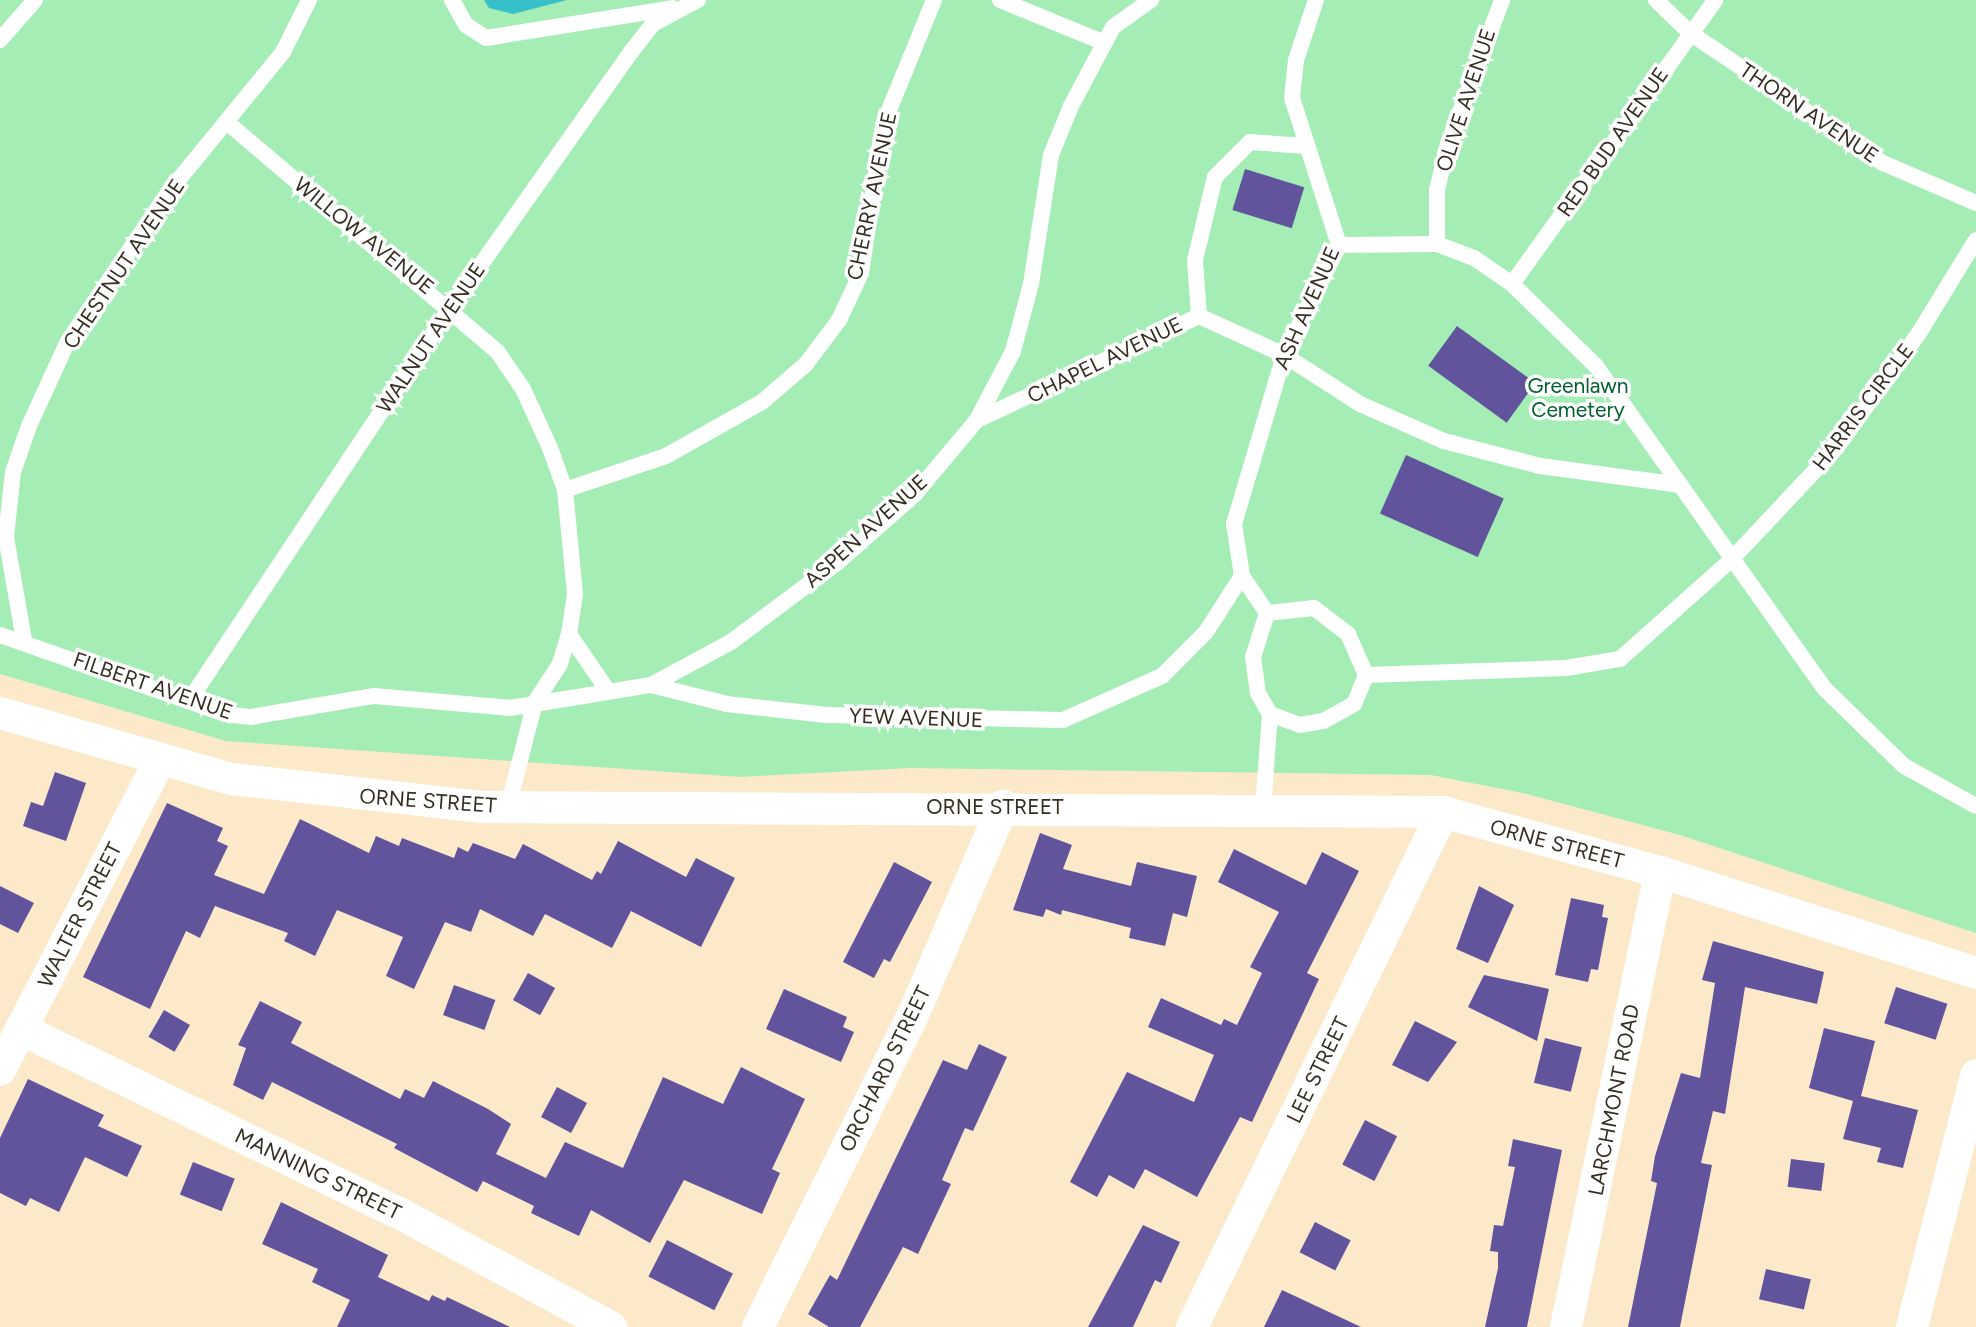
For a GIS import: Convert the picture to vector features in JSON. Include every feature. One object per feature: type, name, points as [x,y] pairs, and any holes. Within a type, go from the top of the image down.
[{"type":"street","name":"ORNE STREET","points":[[0,713],[232,779],[335,794],[508,807],[1003,806],[1443,812],[1660,872],[1976,973]]},
{"type":"street","name":"WALTER STREET","points":[[0,1070],[160,760]]},
{"type":"street","name":"ORCHARD STREET","points":[[758,1327],[913,1015],[1003,806]]},
{"type":"street","name":"LEE STREET","points":[[1192,1327],[1443,812]]},
{"type":"street","name":"LARCHMONT ROAD","points":[[1566,1327],[1660,872]]},
{"type":"street","name":"MANNING STREET","points":[[21,1029],[399,1213],[611,1327]]},
{"type":"street","points":[[1912,1327],[1976,1075]]},
{"type":"lane","points":[[0,40],[35,0]]},
{"type":"lane","points":[[289,0],[305,6]]},
{"type":"lane","points":[[452,0],[466,25],[486,38],[680,6]]},
{"type":"lane","name":"WALNUT AVENUE","points":[[189,701],[451,307],[631,51],[653,24],[680,6],[698,0]]},
{"type":"lane","name":"CHERRY AVENUE","points":[[565,490],[666,456],[762,402],[806,364],[839,320],[861,273],[884,125],[934,0]]},
{"type":"lane","points":[[1000,0],[1105,43]]},
{"type":"lane","points":[[1123,7],[1151,0]]},
{"type":"lane","name":"ASH AVENUE","points":[[1267,613],[1242,576],[1234,524],[1284,355],[1339,245],[1292,97],[1296,60],[1316,0]]},
{"type":"lane","name":"OLIVE AVENUE","points":[[1437,244],[1437,190],[1448,144],[1502,0]]},
{"type":"lane","name":"THORN AVENUE","points":[[1656,0],[1690,33],[1882,163],[1976,203]]},
{"type":"lane","name":"RED BUD AVENUE","points":[[1512,284],[1715,0]]},
{"type":"lane","name":"CHESTNUT AVENUE","points":[[23,640],[6,537],[13,472],[29,426],[74,332],[171,190],[229,124],[283,52],[305,6]]},
{"type":"lane","name":"ASPEN AVENUE","points":[[651,685],[731,642],[838,562],[914,495],[976,420],[1013,351],[1031,284],[1051,155],[1123,7]]},
{"type":"lane","name":"WILLOW AVENUE","points":[[229,124],[451,307],[497,351],[523,389],[565,490],[574,548],[569,634],[560,664],[535,702],[508,807]]},
{"type":"lane","name":"CHAPEL AVENUE","points":[[976,420],[1199,316],[1195,260],[1215,177],[1250,142],[1307,146]]},
{"type":"lane","name":"HARRIS CIRCLE","points":[[1366,675],[1510,672],[1620,659],[1731,560],[1837,447],[1919,333],[1976,240]]},
{"type":"lane","points":[[1339,245],[1437,244],[1474,257],[1512,284],[1597,366],[1731,560],[1825,689],[1904,766],[1976,806]]},
{"type":"lane","points":[[1199,316],[1284,355],[1360,404],[1444,441],[1540,466],[1681,485]]},
{"type":"lane","name":"YEW AVENUE","points":[[535,702],[651,685],[727,704],[826,715],[1063,720],[1162,676],[1206,632],[1242,576]]},
{"type":"lane","points":[[1263,809],[1270,714],[1258,693],[1253,657],[1267,613],[1314,608],[1348,634],[1366,675],[1354,704],[1323,722],[1300,725],[1270,714]]},
{"type":"lane","points":[[569,634],[608,691]]},
{"type":"lane","name":"FILBERT AVENUE","points":[[0,635],[23,640],[189,701],[251,717],[374,696],[482,707],[535,702]]},
{"type":"green space","name":"Greenlawn Cemetery","points":[[0,0],[1976,0],[1976,933],[1680,835],[1523,793],[1431,775],[911,768],[740,777],[226,741],[0,674]]},
{"type":"water","points":[[484,0],[567,0],[513,14],[489,8]]},
{"type":"building","points":[[1245,169],[1304,187],[1292,228],[1232,210]]},
{"type":"building","points":[[1457,326],[1535,383],[1507,423],[1428,366]]},
{"type":"building","points":[[1406,455],[1504,499],[1478,557],[1380,513]]},
{"type":"building","points":[[55,772],[86,783],[66,841],[23,826],[31,802],[43,806]]},
{"type":"building","points":[[167,803],[223,828],[217,841],[228,846],[214,875],[264,894],[300,819],[369,853],[376,836],[399,846],[402,838],[454,858],[458,847],[468,852],[473,843],[515,859],[523,844],[592,880],[597,871],[601,874],[618,841],[686,877],[696,858],[735,878],[701,947],[631,911],[612,948],[545,914],[533,936],[480,909],[471,932],[445,922],[414,989],[386,976],[403,937],[337,910],[315,956],[284,941],[288,933],[215,906],[200,938],[186,931],[150,1009],[83,977]]},
{"type":"building","points":[[1040,833],[1072,845],[1063,869],[1131,886],[1137,862],[1197,876],[1187,917],[1173,913],[1165,946],[1129,938],[1131,928],[1062,910],[1061,915],[1046,909],[1043,917],[1013,910]]},
{"type":"building","points":[[1234,849],[1306,885],[1322,852],[1359,871],[1307,973],[1319,979],[1252,1122],[1240,1117],[1197,1197],[1145,1169],[1134,1189],[1109,1175],[1097,1197],[1070,1182],[1127,1072],[1194,1102],[1214,1055],[1148,1027],[1161,998],[1221,1025],[1224,1019],[1237,1025],[1262,973],[1250,967],[1279,912],[1218,882]]},
{"type":"building","points":[[894,862],[932,882],[890,962],[884,959],[874,978],[843,962]]},
{"type":"building","points":[[0,886],[34,903],[18,933],[0,924]]},
{"type":"building","points":[[1479,886],[1514,905],[1488,963],[1456,949]]},
{"type":"building","points":[[1571,898],[1604,905],[1602,917],[1608,918],[1598,970],[1591,969],[1588,982],[1555,975]]},
{"type":"building","points":[[1713,941],[1824,972],[1817,1004],[1745,987],[1725,1114],[1713,1111],[1701,1163],[1712,1165],[1680,1327],[1628,1327],[1657,1183],[1651,1181],[1655,1156],[1681,1073],[1700,1078],[1715,983],[1702,980]]},
{"type":"building","points":[[528,973],[555,988],[540,1015],[513,1000]]},
{"type":"building","points":[[1484,975],[1549,989],[1537,1041],[1468,1007]]},
{"type":"building","points":[[454,985],[495,1000],[484,1030],[443,1015]]},
{"type":"building","points":[[1896,987],[1947,1004],[1936,1040],[1884,1023]]},
{"type":"building","points":[[784,989],[847,1017],[843,1027],[854,1032],[841,1062],[766,1029]]},
{"type":"building","points":[[260,1001],[302,1022],[291,1043],[400,1099],[405,1089],[424,1098],[433,1081],[488,1109],[511,1124],[496,1154],[546,1178],[565,1142],[623,1168],[663,1077],[723,1104],[741,1067],[805,1099],[772,1169],[780,1173],[762,1214],[684,1180],[650,1243],[591,1210],[579,1236],[531,1213],[534,1206],[483,1181],[477,1192],[394,1148],[397,1144],[272,1082],[263,1100],[233,1085],[246,1048],[238,1045]]},
{"type":"building","points":[[164,1010],[190,1025],[174,1052],[149,1037]]},
{"type":"building","points":[[1415,1021],[1457,1042],[1428,1082],[1392,1065]]},
{"type":"building","points":[[1824,1028],[1875,1041],[1861,1096],[1918,1110],[1903,1168],[1877,1162],[1881,1148],[1843,1139],[1853,1101],[1809,1088]]},
{"type":"building","points":[[1545,1038],[1582,1047],[1571,1092],[1534,1083]]},
{"type":"building","points":[[979,1044],[1007,1057],[973,1131],[965,1128],[942,1180],[951,1184],[918,1254],[903,1247],[860,1327],[829,1327],[808,1314],[830,1275],[837,1280],[943,1060],[967,1070]]},
{"type":"building","points":[[28,1079],[104,1115],[98,1126],[142,1146],[127,1177],[85,1157],[59,1212],[30,1198],[26,1206],[0,1193],[0,1138]]},
{"type":"building","points":[[557,1087],[587,1103],[571,1133],[541,1117]]},
{"type":"building","points":[[1365,1120],[1397,1136],[1374,1181],[1342,1165]]},
{"type":"building","points":[[1513,1139],[1562,1150],[1527,1327],[1485,1327],[1498,1268],[1498,1252],[1490,1251],[1494,1225],[1503,1226],[1515,1167],[1508,1166]]},
{"type":"building","points":[[1791,1159],[1825,1163],[1821,1191],[1788,1187]]},
{"type":"building","points":[[193,1162],[235,1179],[222,1211],[180,1194]]},
{"type":"building","points":[[281,1202],[388,1255],[378,1277],[429,1301],[432,1295],[445,1301],[447,1297],[510,1327],[337,1327],[350,1300],[312,1282],[318,1269],[262,1244]]},
{"type":"building","points":[[1315,1222],[1351,1240],[1335,1270],[1300,1252]]},
{"type":"building","points":[[1143,1225],[1180,1242],[1161,1283],[1155,1280],[1133,1327],[1088,1327]]},
{"type":"building","points":[[667,1240],[733,1274],[714,1310],[648,1277]]},
{"type":"building","points":[[1766,1269],[1811,1279],[1804,1310],[1759,1299]]},
{"type":"building","points":[[1282,1290],[1361,1327],[1264,1327]]}]
